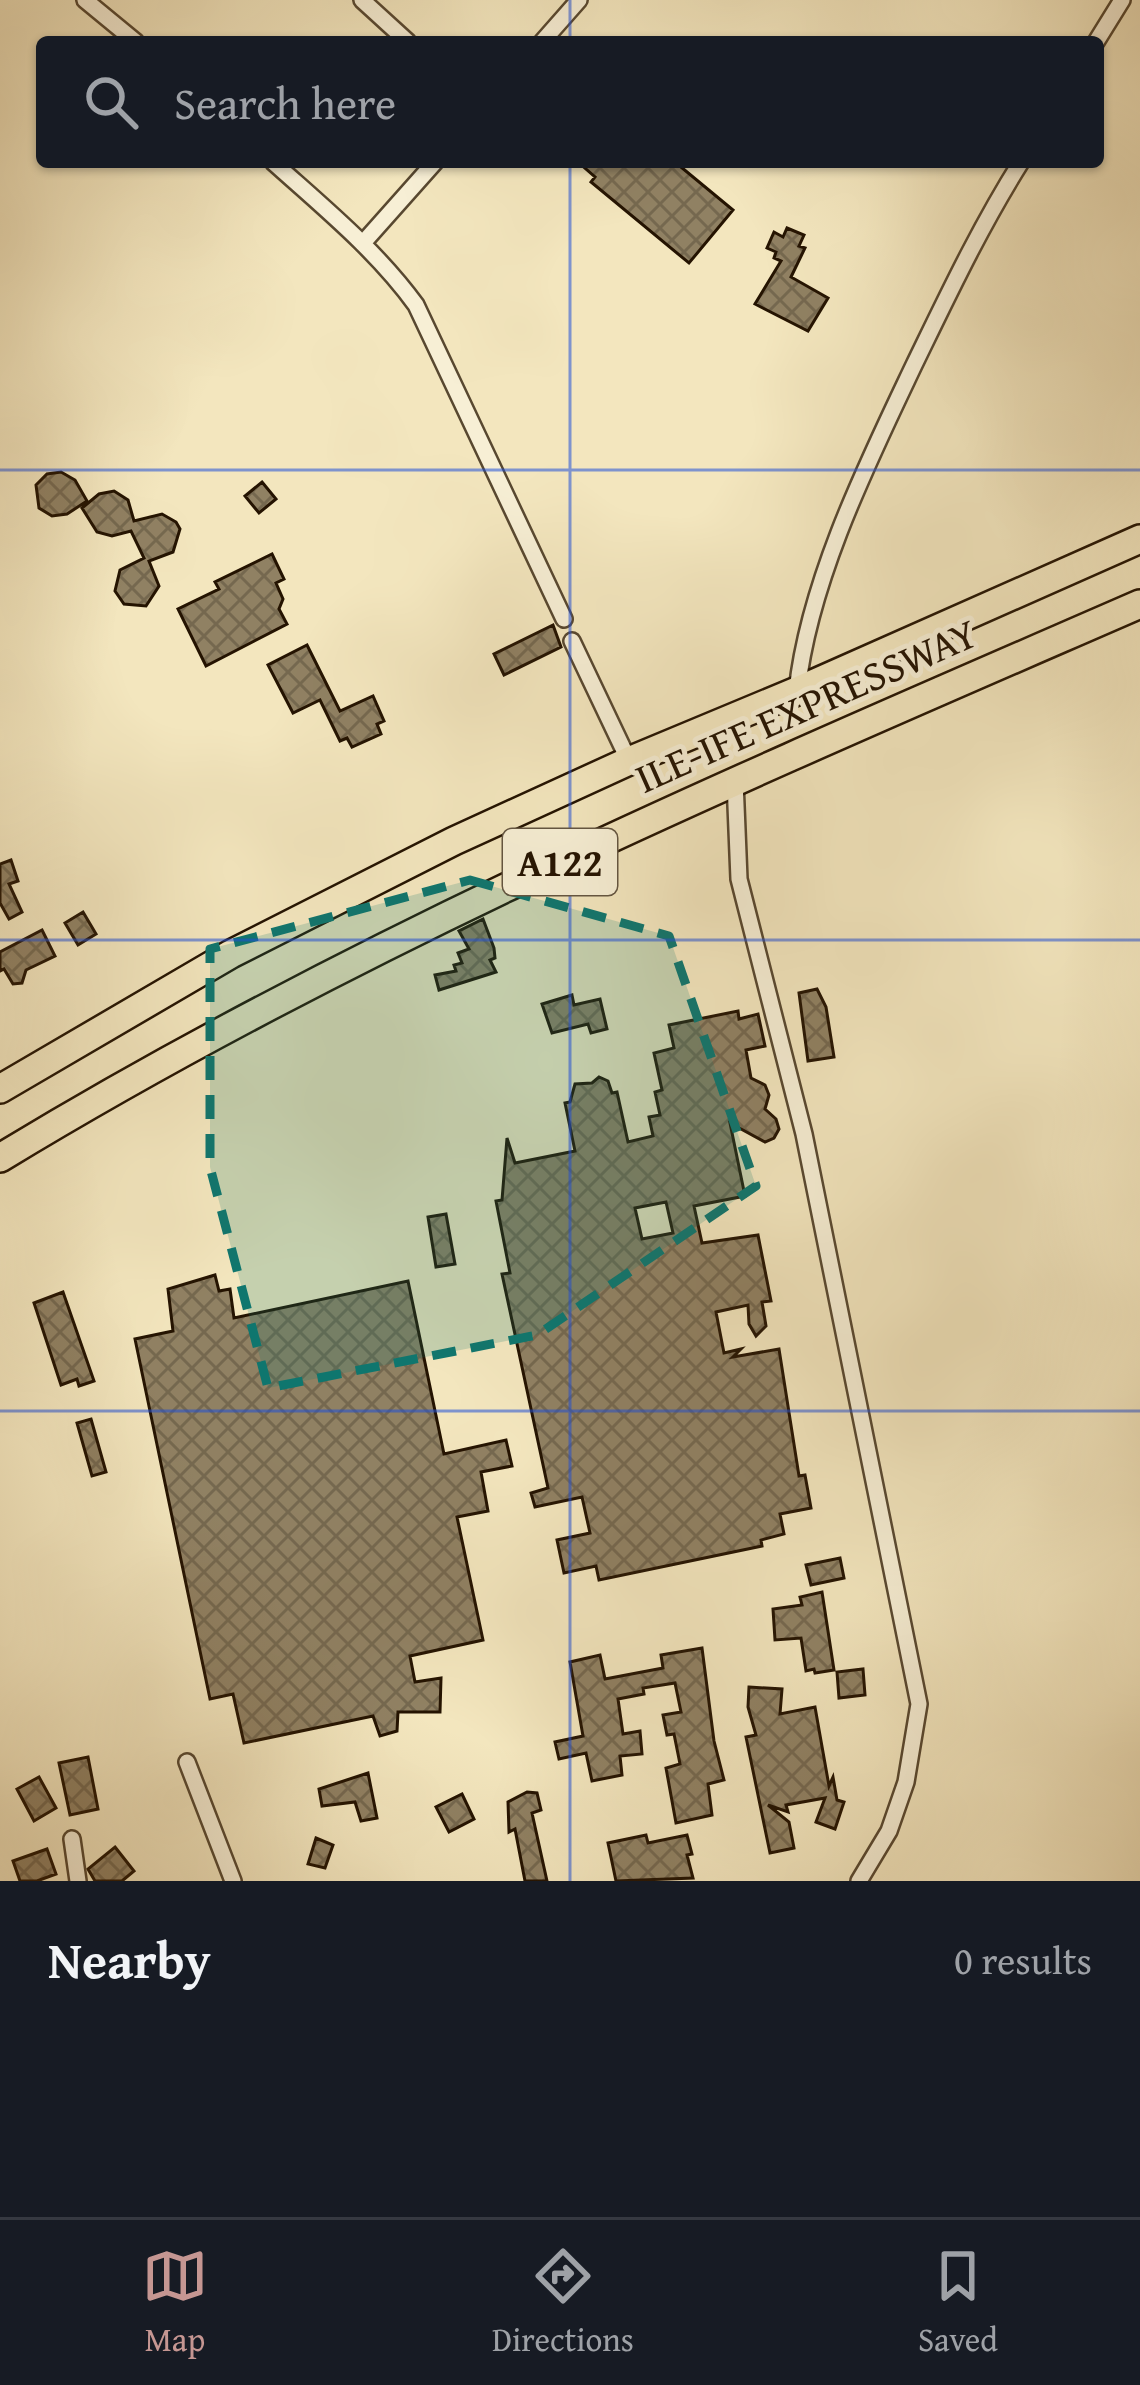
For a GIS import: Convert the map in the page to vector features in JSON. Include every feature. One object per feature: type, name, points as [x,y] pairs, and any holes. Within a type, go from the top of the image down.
[{"type":"highway","name":"ILE-IFE EXPRESSWAY","points":[[0,1089],[126,1013],[326,904],[629,761],[797,692],[1140,539]]},
{"type":"highway","name":"ILE-IFE EXPRESSWAY","points":[[0,1158],[154,1067],[356,960],[735,781],[1140,604]]},
{"type":"street","points":[[85,0],[129,36]]},
{"type":"street","points":[[362,0],[402,36]]},
{"type":"street","points":[[547,36],[579,0]]},
{"type":"street","points":[[1100,36],[1122,0]]},
{"type":"street","points":[[280,168],[363,243],[416,305],[564,619]]},
{"type":"street","points":[[363,243],[430,168]]},
{"type":"street","points":[[797,692],[806,638],[869,459],[982,225],[1017,168]]},
{"type":"street","points":[[572,641],[629,761]]},
{"type":"street","points":[[735,781],[739,879],[804,1134],[919,1704],[890,1832],[859,1881]]},
{"type":"street","points":[[187,1762],[233,1881]]},
{"type":"street","points":[[72,1839],[78,1881]]},
{"type":"highlighted area","points":[[470,880],[669,936],[756,1186],[537,1335],[268,1388],[210,1167],[210,949]]},
{"type":"building","points":[[585,168],[682,168],[733,210],[689,263],[591,182],[595,177]]},
{"type":"building","points":[[787,228],[804,235],[799,246],[805,248],[791,277],[828,298],[808,331],[755,304],[781,261],[767,248],[774,232],[783,237]]},
{"type":"building","points":[[61,472],[75,480],[87,501],[67,514],[52,516],[39,508],[36,485],[47,474]]},
{"type":"building","points":[[262,482],[276,499],[259,513],[245,496]]},
{"type":"building","points":[[114,491],[128,500],[134,521],[162,514],[180,529],[173,552],[149,561],[159,586],[146,606],[124,604],[115,591],[120,570],[144,558],[131,531],[112,536],[97,532],[82,508],[99,494]]},
{"type":"building","points":[[272,554],[284,579],[276,583],[283,599],[279,609],[287,624],[206,666],[178,609],[219,589],[215,582]]},
{"type":"building","points":[[553,625],[561,647],[504,675],[494,654]]},
{"type":"building","points":[[307,645],[340,711],[373,696],[384,721],[377,724],[381,734],[352,747],[347,738],[340,741],[320,700],[293,713],[268,665]]},
{"type":"building","points":[[11,860],[18,881],[9,884],[22,912],[9,919],[0,903],[0,864]]},
{"type":"building","points":[[83,912],[96,934],[78,945],[65,923]]},
{"type":"building","points":[[483,919],[494,948],[495,958],[490,960],[496,972],[439,990],[435,975],[456,971],[454,965],[462,963],[458,953],[469,949],[459,931]]},
{"type":"building","points":[[42,930],[55,956],[26,970],[22,983],[13,984],[4,969],[0,971],[0,952]]},
{"type":"building","points":[[817,989],[826,1007],[834,1057],[808,1061],[799,993]]},
{"type":"building","points":[[572,995],[574,1005],[600,999],[607,1029],[591,1033],[588,1024],[552,1033],[542,1004]]},
{"type":"building","points":[[738,1011],[739,1019],[758,1014],[765,1046],[746,1050],[751,1078],[765,1085],[769,1095],[765,1109],[779,1129],[765,1142],[730,1123],[745,1196],[694,1206],[702,1243],[758,1235],[771,1301],[762,1302],[766,1326],[756,1336],[749,1324],[748,1305],[716,1312],[724,1353],[741,1349],[733,1357],[779,1349],[799,1476],[805,1475],[811,1508],[780,1514],[784,1534],[761,1540],[762,1546],[599,1580],[596,1566],[564,1573],[557,1540],[590,1533],[582,1497],[535,1507],[531,1493],[548,1488],[502,1274],[510,1273],[496,1201],[502,1200],[507,1138],[515,1163],[575,1151],[565,1103],[570,1102],[575,1084],[592,1083],[599,1077],[608,1081],[612,1093],[617,1092],[628,1142],[653,1136],[649,1117],[660,1115],[655,1092],[662,1090],[654,1053],[674,1048],[669,1025]],"holes":[[[666,1202],[673,1233],[642,1239],[635,1208]]]},
{"type":"building","points":[[446,1214],[455,1264],[436,1267],[428,1217]]},
{"type":"building","points":[[215,1275],[219,1291],[230,1289],[234,1318],[408,1281],[444,1454],[506,1440],[512,1466],[481,1472],[488,1511],[457,1517],[483,1640],[410,1656],[415,1682],[441,1678],[440,1712],[398,1712],[397,1731],[380,1736],[373,1716],[244,1743],[233,1694],[210,1699],[135,1339],[173,1331],[168,1289]]},
{"type":"building","points":[[63,1292],[94,1381],[79,1386],[77,1379],[61,1385],[34,1303]]},
{"type":"building","points":[[91,1419],[106,1472],[92,1476],[77,1423]]},
{"type":"building","points":[[840,1558],[844,1578],[811,1585],[806,1565]]},
{"type":"building","points":[[822,1592],[834,1670],[815,1673],[814,1669],[806,1671],[801,1638],[775,1640],[773,1609],[802,1605],[800,1597]]},
{"type":"building","points":[[702,1648],[724,1780],[708,1784],[712,1815],[676,1823],[666,1768],[680,1764],[674,1734],[667,1735],[663,1715],[681,1712],[675,1683],[643,1688],[644,1694],[618,1699],[623,1734],[640,1731],[642,1754],[620,1756],[622,1775],[592,1781],[586,1753],[559,1759],[555,1742],[583,1736],[570,1662],[600,1655],[605,1679],[663,1668],[661,1655]]},
{"type":"building","points":[[863,1669],[865,1695],[839,1698],[837,1672]]},
{"type":"building","points":[[749,1687],[782,1689],[780,1714],[815,1707],[829,1786],[833,1777],[837,1800],[844,1802],[835,1829],[816,1822],[825,1798],[786,1805],[788,1812],[768,1805],[789,1822],[794,1848],[770,1853],[746,1737],[756,1735],[748,1707]]},
{"type":"building","points":[[88,1757],[98,1809],[70,1815],[59,1763]]},
{"type":"building","points":[[368,1773],[377,1818],[361,1821],[355,1802],[322,1806],[319,1789]]},
{"type":"building","points":[[39,1777],[56,1808],[34,1821],[17,1789]]},
{"type":"building","points":[[527,1792],[537,1793],[541,1810],[532,1813],[547,1881],[525,1881],[515,1829],[509,1832],[508,1802]]},
{"type":"building","points":[[462,1794],[474,1819],[449,1832],[436,1807]]},
{"type":"building","points":[[646,1835],[648,1843],[687,1835],[693,1878],[616,1881],[608,1843]]},
{"type":"building","points":[[316,1838],[333,1845],[325,1868],[308,1864]]},
{"type":"building","points":[[115,1847],[134,1871],[122,1881],[95,1881],[88,1869]]},
{"type":"building","points":[[47,1849],[56,1874],[20,1881],[13,1861]]}]
